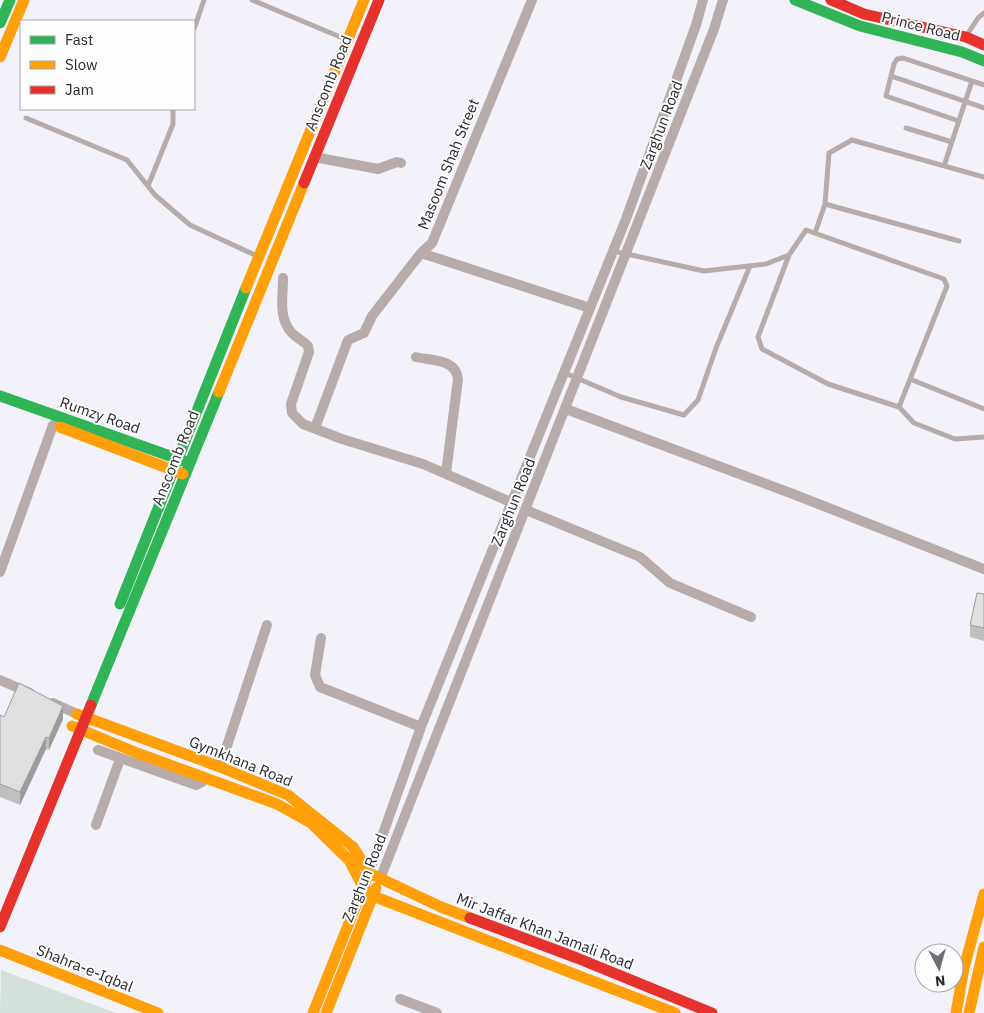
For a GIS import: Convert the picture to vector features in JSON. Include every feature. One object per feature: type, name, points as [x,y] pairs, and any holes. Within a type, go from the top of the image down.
[{"type":"street","points":[[0,24],[10,0]]},
{"type":"street","points":[[0,57],[5,30],[24,0]]},
{"type":"street","name":"Anscomb Road","points":[[185,461],[259,257],[346,40],[364,0]]},
{"type":"street","name":"Anscomb Road","points":[[0,908],[81,716],[180,472],[272,260],[379,0]]},
{"type":"street","name":"Masoom Shah Street","points":[[315,428],[348,340],[364,333],[372,316],[421,253],[432,243],[532,0]]},
{"type":"street","name":"Zarghun Road","points":[[313,1013],[369,872],[421,727],[613,251],[696,25],[703,0]]},
{"type":"street","name":"Zarghun Road","points":[[326,1013],[566,409],[714,29],[723,0]]},
{"type":"street","name":"Prince Road","points":[[795,0],[860,26],[962,52],[984,61]]},
{"type":"street","name":"Prince Road","points":[[831,0],[864,14],[966,37],[984,45]]},
{"type":"street","points":[[314,156],[378,169],[397,162],[401,163]]},
{"type":"street","points":[[421,253],[590,308]]},
{"type":"street","points":[[283,278],[282,304],[285,322],[291,333],[304,342],[309,352],[291,404],[292,413],[303,424],[446,473],[512,503]]},
{"type":"street","points":[[416,357],[452,364],[457,371],[458,380],[446,473]]},
{"type":"street","name":"Rumzy Road","points":[[0,396],[185,461]]},
{"type":"street","name":"Rumzy Road","points":[[0,405],[180,472]]},
{"type":"street","points":[[566,409],[793,494],[984,569]]},
{"type":"street","points":[[0,572],[53,425]]},
{"type":"street","points":[[526,510],[640,556],[670,583],[751,616]]},
{"type":"street","points":[[220,767],[267,625]]},
{"type":"street","points":[[321,638],[315,675],[320,687],[421,727]]},
{"type":"street","points":[[0,680],[81,716]]},
{"type":"street","name":"Gymkhana Road","points":[[81,716],[220,767],[288,795],[328,825],[353,847],[369,872]]},
{"type":"street","points":[[76,728],[277,804],[311,823],[349,860],[363,887]]},
{"type":"street","name":"Anscomb Road","points":[[0,927],[76,728]]},
{"type":"street","points":[[98,750],[196,785],[202,782],[203,777]]},
{"type":"street","points":[[96,825],[120,759]]},
{"type":"street","name":"Mir Jaffar Khan Jamali Road","points":[[369,872],[441,907],[577,958],[712,1013]]},
{"type":"street","name":"Mir Jaffar Khan Jamali Road","points":[[363,887],[373,896],[675,1013]]},
{"type":"street","points":[[956,1013],[964,968],[984,894]]},
{"type":"street","points":[[971,1012],[984,947]]},
{"type":"street","name":"Shahra-e-Iqbal","points":[[0,950],[158,1013]]},
{"type":"street","points":[[971,1012],[984,993]]},
{"type":"street","points":[[400,999],[437,1013]]},
{"type":"lane","points":[[195,26],[204,0]]},
{"type":"lane","points":[[252,0],[359,47]]},
{"type":"lane","points":[[962,52],[966,37],[978,18],[984,13]]},
{"type":"lane","points":[[959,121],[886,96],[897,59],[903,58],[984,85]]},
{"type":"lane","points":[[891,76],[984,108]]},
{"type":"lane","points":[[944,166],[972,81]]},
{"type":"lane","points":[[148,186],[173,124],[173,110]]},
{"type":"lane","points":[[26,118],[127,160],[148,186],[190,225],[259,257],[272,260]]},
{"type":"lane","points":[[906,128],[952,142]]},
{"type":"lane","points":[[815,233],[825,204],[829,153],[852,140],[984,177]]},
{"type":"lane","points":[[825,204],[959,241]]},
{"type":"lane","points":[[899,407],[947,286],[944,278],[806,230],[789,255],[758,338],[762,349],[828,384],[899,407],[914,424],[955,439],[984,438]]},
{"type":"lane","points":[[613,251],[625,256],[704,271],[766,264],[789,255]]},
{"type":"lane","points":[[565,373],[621,397],[684,415],[698,400],[716,348],[750,266]]},
{"type":"lane","points":[[910,379],[984,409]]},
{"type":"shaded area","points":[[1,970],[116,1013],[0,1013]]},
{"type":"building","points":[[977,593],[984,594],[984,628],[970,625]]},
{"type":"building","points":[[19,683],[63,706],[49,738],[46,737],[20,792],[0,784],[0,715],[4,717]]},
{"type":"traffic: fast","points":[[0,23],[10,0]]},
{"type":"traffic: fast","points":[[795,0],[860,26],[962,52],[984,61]]},
{"type":"traffic: fast","points":[[120,604],[246,288]]},
{"type":"traffic: fast","points":[[91,705],[219,392]]},
{"type":"traffic: fast","points":[[0,396],[187,462]]},
{"type":"traffic: slow","points":[[0,57],[24,0]]},
{"type":"traffic: slow","points":[[246,288],[364,0]]},
{"type":"traffic: slow","points":[[219,392],[304,183]]},
{"type":"traffic: slow","points":[[60,427],[183,474]]},
{"type":"traffic: slow","points":[[77,714],[220,767],[288,795],[353,847],[369,873]]},
{"type":"traffic: slow","points":[[72,726],[137,753],[277,804],[311,823],[349,860],[363,887]]},
{"type":"traffic: slow","points":[[313,1013],[369,873],[441,907],[470,918]]},
{"type":"traffic: slow","points":[[363,887],[373,896],[675,1013]]},
{"type":"traffic: slow","points":[[326,1013],[376,888]]},
{"type":"traffic: slow","points":[[956,1013],[964,968],[984,894]]},
{"type":"traffic: slow","points":[[969,1013],[984,947]]},
{"type":"traffic: slow","points":[[0,950],[158,1013]]},
{"type":"traffic: jam","points":[[304,183],[379,0]]},
{"type":"traffic: jam","points":[[831,0],[864,14],[966,37],[984,45]]},
{"type":"traffic: jam","points":[[0,927],[91,705]]},
{"type":"traffic: jam","points":[[470,918],[577,958],[712,1013]]}]
